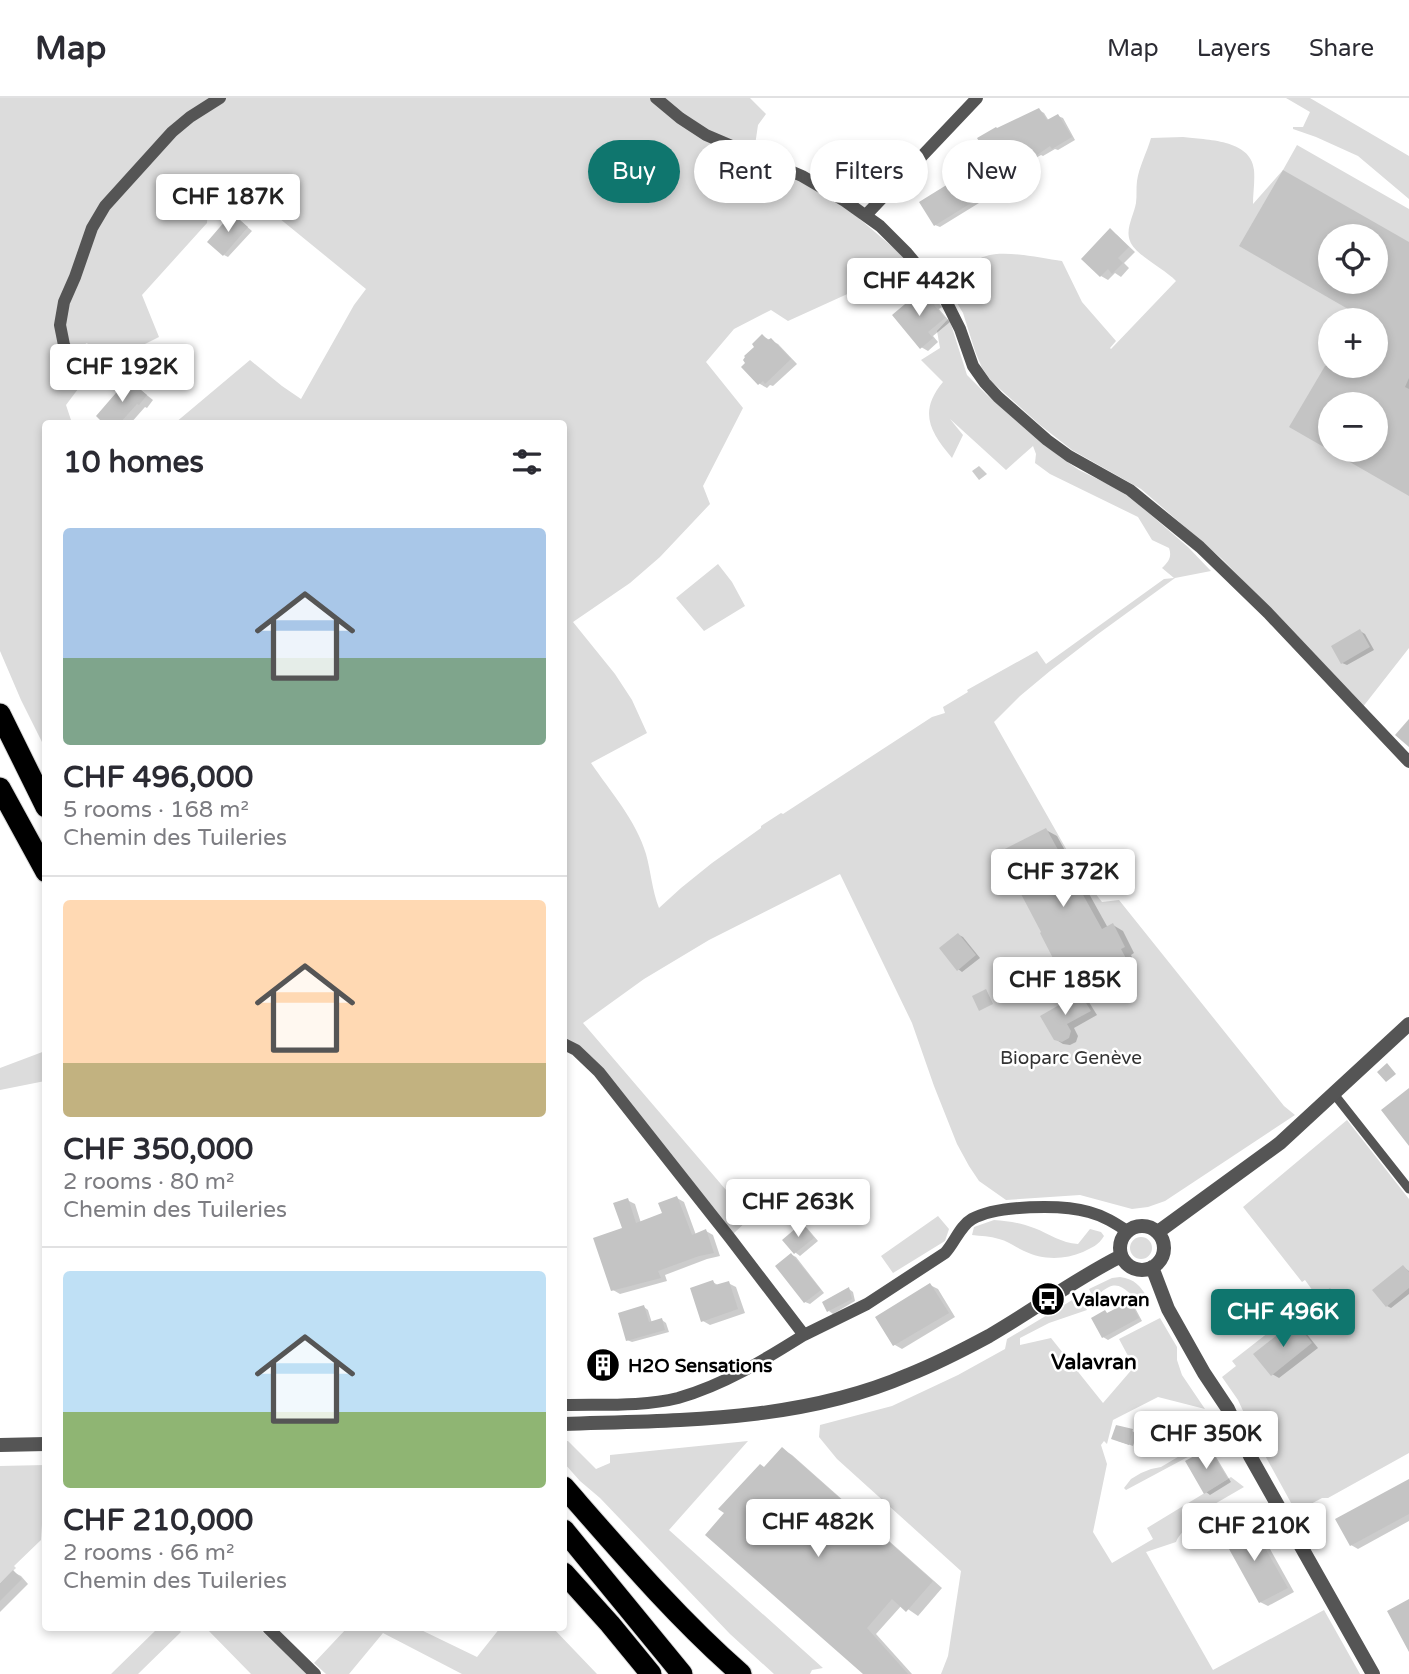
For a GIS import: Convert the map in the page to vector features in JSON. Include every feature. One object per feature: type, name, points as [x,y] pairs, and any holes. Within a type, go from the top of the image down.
[{"type":"highway","points":[[0,714],[42,799]]},
{"type":"highway","points":[[0,788],[42,865]]},
{"type":"highway","points":[[567,1490],[669,1604],[741,1674]]},
{"type":"highway","points":[[567,1534],[682,1674]]},
{"type":"highway","points":[[567,1576],[651,1674]]},
{"type":"highway","points":[[567,1585],[634,1674]]},
{"type":"street","points":[[82,373],[64,345],[60,325],[64,302],[92,228],[105,206],[172,132],[220,98]]},
{"type":"street","points":[[656,98],[706,135],[802,176],[880,226],[907,253],[945,299],[960,329],[972,366],[998,397],[1047,440],[1079,462],[1129,490],[1200,547],[1268,613],[1409,762]]},
{"type":"street","points":[[866,215],[977,98]]},
{"type":"street","points":[[1158,1232],[1280,1143],[1409,1024]]},
{"type":"street","points":[[567,1046],[576,1050],[599,1072],[804,1335]]},
{"type":"street","points":[[1334,1094],[1409,1189]]},
{"type":"street","points":[[567,1405],[650,1402],[677,1398],[720,1383],[804,1335],[867,1304],[945,1253],[964,1226],[983,1215],[1020,1208],[1080,1209],[1103,1216],[1127,1231]]},
{"type":"street","points":[[1140,1226],[1153,1228],[1158,1232],[1163,1242],[1161,1259],[1145,1270],[1125,1262],[1121,1256],[1120,1242],[1127,1231],[1140,1226]]},
{"type":"street","points":[[567,1424],[754,1415],[810,1405],[876,1388],[908,1376],[989,1336],[1121,1256]]},
{"type":"street","points":[[1152,1267],[1168,1309],[1228,1409],[1250,1456],[1373,1674]]},
{"type":"street","points":[[0,1445],[42,1444]]},
{"type":"street","points":[[271,1631],[316,1674]]},
{"type":"green space","name":"Bioparc Genève","points":[[0,98],[750,98],[766,114],[758,125],[756,140],[694,140],[694,203],[796,203],[796,178],[810,185],[810,203],[841,203],[903,256],[904,265],[895,273],[890,267],[854,291],[788,321],[771,310],[734,329],[706,362],[743,408],[703,486],[710,504],[660,557],[630,583],[573,622],[615,674],[632,700],[647,733],[591,763],[622,806],[642,841],[659,908],[761,826],[932,717],[945,713],[943,707],[968,692],[967,690],[1037,651],[1046,664],[1164,579],[1174,578],[1162,568],[1169,559],[1169,548],[1152,540],[1138,517],[1050,474],[1035,463],[1033,446],[1006,470],[950,419],[963,435],[952,458],[938,439],[930,421],[931,403],[943,382],[921,360],[940,348],[937,331],[949,318],[967,375],[987,395],[1060,457],[1079,470],[1118,489],[1137,503],[1188,547],[1211,571],[1175,578],[1050,671],[994,722],[1081,875],[1102,902],[1119,900],[1284,1106],[1295,1115],[1165,1201],[1148,1207],[1132,1209],[1080,1195],[1006,1200],[979,1181],[957,1144],[912,1023],[840,874],[709,940],[644,979],[583,1023],[750,1218],[733,1234],[567,1042],[567,420],[179,420],[250,360],[301,399],[354,305],[366,289],[247,194],[221,187],[209,195],[207,223],[142,295],[159,337],[103,365],[87,343],[63,357],[81,385],[66,405],[71,420],[42,420],[42,742],[0,651]]},
{"type":"green space","points":[[1286,98],[1310,98],[1409,156],[1409,199],[1358,156],[1293,129],[1303,127],[1310,112]]},
{"type":"green space","points":[[1183,137],[1226,143],[1245,152],[1251,160],[1254,170],[1253,204],[1283,170],[1297,145],[1409,209],[1409,648],[1362,708],[1328,668],[1222,559],[1141,489],[1072,450],[992,382],[982,368],[963,313],[945,283],[973,262],[991,255],[1022,255],[1062,261],[1082,302],[1116,341],[1111,349],[1176,281],[1138,251],[1130,241],[1129,227],[1136,203],[1138,176],[1151,138]]},
{"type":"green space","points":[[718,564],[745,606],[704,631],[676,598]]},
{"type":"green space","points":[[42,1052],[42,1082],[0,1090],[0,1068]]},
{"type":"green space","points":[[1347,1120],[1409,1199],[1409,1453],[1328,1498],[1322,1498],[1296,1512],[1238,1400],[1222,1377],[1236,1366],[1232,1361],[1310,1300],[1320,1313],[1326,1309],[1243,1207]]},
{"type":"green space","points":[[938,1216],[949,1229],[945,1241],[893,1273],[881,1256]]},
{"type":"green space","points":[[994,1220],[1025,1225],[1078,1244],[1090,1229],[1101,1232],[1104,1236],[1097,1244],[1083,1252],[1046,1257],[1031,1254],[1002,1240],[972,1235],[974,1227]]},
{"type":"green space","points":[[1141,1237],[1149,1240],[1152,1248],[1149,1256],[1141,1259],[1133,1256],[1130,1248],[1133,1240]]},
{"type":"green space","points":[[1120,1277],[1137,1284],[1148,1298],[1136,1297],[1119,1286],[1114,1286],[1105,1289],[1094,1299],[1089,1289]]},
{"type":"green space","points":[[1079,1296],[1087,1310],[1049,1323],[1020,1338],[1020,1345],[1051,1338],[1103,1403],[1134,1367],[1119,1339],[1160,1318],[1177,1347],[1177,1360],[1182,1375],[1205,1409],[1158,1397],[1113,1420],[1107,1444],[1104,1441],[1101,1445],[1107,1464],[1093,1532],[1112,1563],[1153,1539],[1147,1528],[1231,1477],[1244,1487],[1206,1509],[1182,1532],[1176,1542],[1146,1552],[1213,1670],[1324,1610],[1360,1674],[941,1674],[948,1656],[961,1571],[837,1459],[819,1437],[820,1425],[892,1406],[958,1375],[1005,1349],[1007,1339]]},
{"type":"green space","points":[[567,1441],[596,1469],[610,1463],[610,1455],[748,1441],[669,1530],[823,1668],[812,1670],[810,1674],[774,1674],[730,1634],[600,1498],[567,1466]]},
{"type":"green space","points":[[1193,1448],[1197,1452],[1126,1490],[1124,1488],[1131,1479],[1141,1473],[1161,1467]]},
{"type":"green space","points":[[42,1465],[41,1540],[0,1583],[0,1466]]},
{"type":"green space","points":[[155,1631],[181,1632],[138,1674],[111,1674]]},
{"type":"green space","points":[[209,1631],[262,1631],[307,1674],[251,1674]]},
{"type":"green space","points":[[344,1631],[423,1631],[477,1657],[498,1631],[556,1631],[597,1674],[462,1674],[383,1633],[349,1674],[326,1674],[314,1663]]},
{"type":"building","points":[[1039,108],[1047,120],[1058,114],[1072,137],[1041,152],[1041,140],[977,138]]},
{"type":"building","points":[[1283,170],[1378,224],[1318,224],[1318,292],[1239,246]]},
{"type":"building","points":[[942,188],[942,203],[971,203],[934,226],[920,203],[928,203],[928,196]]},
{"type":"building","points":[[232,213],[248,227],[223,256],[207,242]]},
{"type":"building","points":[[1110,228],[1129,247],[1118,258],[1123,263],[1112,274],[1108,269],[1100,277],[1081,259]]},
{"type":"building","points":[[1388,230],[1409,242],[1409,378],[1405,387],[1409,389],[1409,496],[1350,462],[1388,462],[1388,392],[1318,392],[1318,444],[1289,427],[1318,378],[1388,378],[1388,308],[1346,308],[1322,294],[1388,294]]},
{"type":"building","points":[[924,288],[945,318],[928,332],[933,338],[920,349],[892,315]]},
{"type":"building","points":[[762,334],[768,340],[771,338],[791,359],[765,384],[763,381],[758,385],[741,367],[745,363],[744,356]]},
{"type":"building","points":[[128,379],[147,395],[123,420],[100,420],[96,416]]},
{"type":"building","points":[[1360,629],[1370,647],[1341,664],[1331,646]]},
{"type":"building","points":[[1409,719],[1409,747],[1395,735]]},
{"type":"building","points":[[1046,828],[1102,929],[1113,923],[1125,947],[1121,949],[1128,962],[1123,965],[1125,969],[1096,986],[1080,960],[1063,970],[1061,966],[1058,968],[999,852]]},
{"type":"building","points":[[958,933],[976,955],[957,971],[939,948]]},
{"type":"building","points":[[986,989],[993,1004],[979,1011],[972,996]]},
{"type":"building","points":[[1080,993],[1091,1011],[1067,1024],[1071,1031],[1069,1038],[1062,1042],[1054,1040],[1040,1016]]},
{"type":"building","points":[[1387,1063],[1396,1074],[1386,1082],[1377,1072]]},
{"type":"building","points":[[1409,1088],[1409,1146],[1381,1110]]},
{"type":"building","points":[[677,1196],[692,1235],[706,1229],[714,1253],[658,1271],[661,1278],[611,1291],[593,1238],[622,1228],[613,1203],[628,1198],[636,1223],[662,1213],[658,1203]]},
{"type":"building","points":[[802,1223],[814,1238],[794,1254],[782,1240]]},
{"type":"building","points":[[791,1253],[821,1290],[804,1303],[775,1266]]},
{"type":"building","points":[[1403,1265],[1409,1272],[1409,1288],[1386,1307],[1372,1290]]},
{"type":"building","points":[[713,1280],[715,1285],[729,1281],[738,1309],[701,1322],[690,1288]]},
{"type":"building","points":[[930,1283],[949,1313],[893,1346],[875,1317]]},
{"type":"building","points":[[849,1287],[852,1299],[827,1312],[822,1302]]},
{"type":"building","points":[[1330,1288],[1339,1300],[1327,1309],[1318,1297]]},
{"type":"building","points":[[1130,1301],[1139,1318],[1102,1338],[1091,1318]]},
{"type":"building","points":[[644,1305],[649,1322],[662,1318],[665,1330],[626,1341],[618,1313]]},
{"type":"building","points":[[1295,1321],[1312,1343],[1271,1376],[1253,1354]]},
{"type":"building","points":[[1116,1425],[1133,1429],[1129,1445],[1111,1439]]},
{"type":"building","points":[[782,1447],[933,1581],[906,1612],[892,1599],[867,1628],[908,1674],[863,1674],[705,1535],[724,1513],[718,1509],[760,1464],[764,1467]]},
{"type":"building","points":[[1209,1448],[1228,1479],[1204,1494],[1185,1461]]},
{"type":"building","points":[[1409,1479],[1409,1514],[1350,1546],[1335,1519]]},
{"type":"building","points":[[1239,1521],[1254,1547],[1262,1543],[1288,1588],[1259,1603],[1219,1531]]},
{"type":"building","points":[[13,1570],[22,1579],[0,1601],[0,1583]]},
{"type":"building","points":[[1409,1599],[1409,1652],[1387,1611]]},
{"type":"place","name":"Valavran","points":[[1048,1299]]},
{"type":"place","name":"H2O Sensations","points":[[603,1365]]},
{"type":"district","name":"Valavran","points":[[1094,1362]]}]
